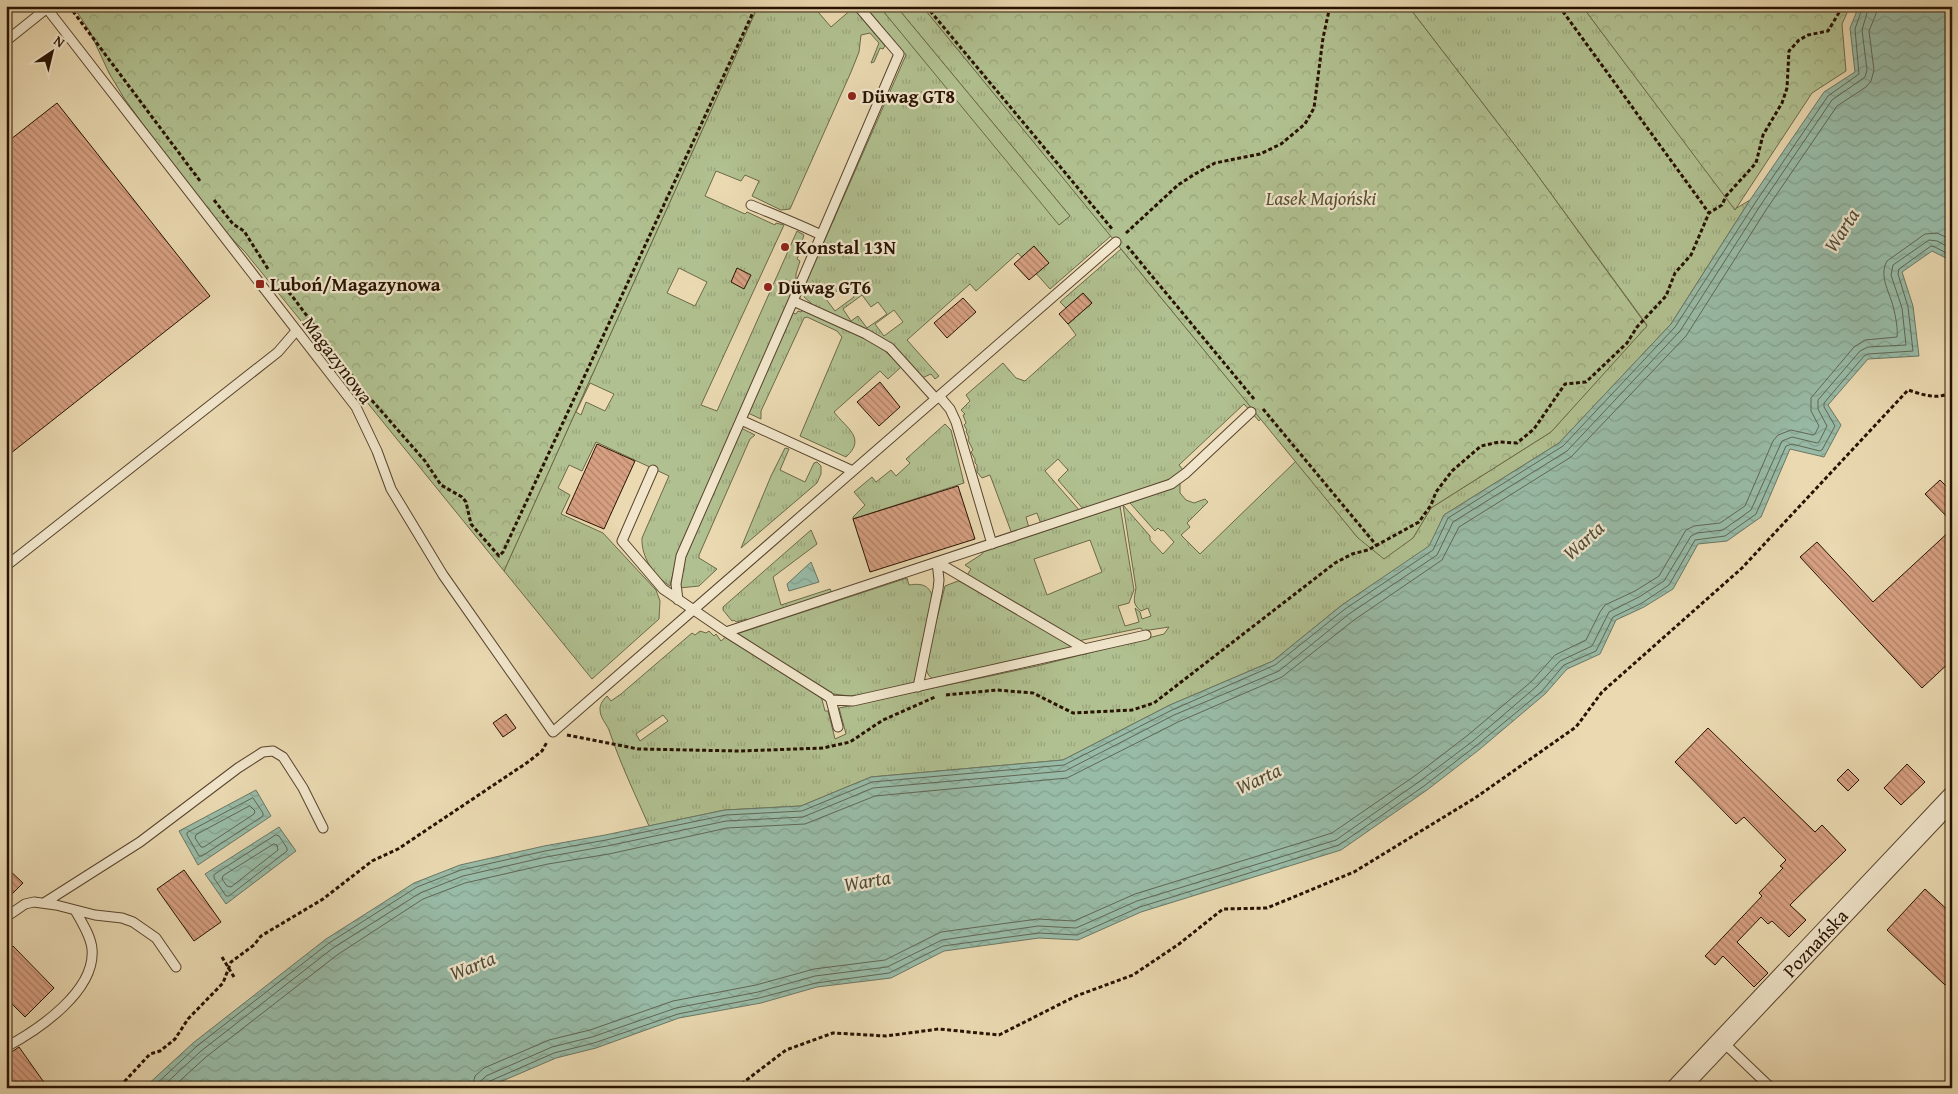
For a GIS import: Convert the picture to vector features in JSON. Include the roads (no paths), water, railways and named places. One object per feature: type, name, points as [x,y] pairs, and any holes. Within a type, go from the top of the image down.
[{"type":"street","name":"Poznańska","points":[[1678,1088],[1952,798]]},
{"type":"lane","points":[[678,600],[676,584],[681,556],[793,301],[898,54],[858,6]]},
{"type":"lane","points":[[6,41],[46,7]]},
{"type":"lane","name":"Magazynowa","points":[[46,7],[356,407],[377,451],[391,489],[443,575],[553,732],[693,610]]},
{"type":"lane","points":[[751,204],[821,235]]},
{"type":"lane","points":[[693,610],[1116,242]]},
{"type":"lane","points":[[793,301],[866,334],[890,348],[950,409],[956,422],[992,544]]},
{"type":"lane","points":[[6,566],[278,352],[296,330]]},
{"type":"lane","points":[[726,632],[1171,484],[1186,473],[1251,412]]},
{"type":"lane","points":[[741,420],[853,470]]},
{"type":"lane","points":[[653,470],[622,541],[663,589],[726,632],[805,680],[831,700],[852,701],[1146,635]]},
{"type":"lane","points":[[937,562],[1085,649]]},
{"type":"lane","points":[[918,687],[938,589],[939,572],[937,562]]},
{"type":"lane","points":[[831,700],[838,727]]},
{"type":"lane","points":[[44,903],[140,842],[253,757],[263,752],[273,751],[282,757],[303,788],[323,828]]},
{"type":"lane","points":[[6,917],[26,904],[44,903],[94,915],[122,918],[133,922],[156,938],[176,968]]},
{"type":"lane","points":[[6,1047],[29,1033],[56,1012],[80,988],[87,976],[92,949],[75,910]]},
{"type":"lane","points":[[1722,1041],[1771,1088]]},
{"type":"water","name":"Warta","points":[[1859,6],[1952,6],[1952,261],[1932,251],[1902,272],[1913,306],[1919,356],[1868,359],[1828,405],[1841,425],[1824,457],[1790,449],[1761,517],[1727,541],[1698,544],[1673,589],[1644,607],[1616,620],[1600,654],[1567,669],[1545,694],[1480,749],[1427,790],[1341,850],[1141,912],[1078,940],[1039,938],[944,951],[891,978],[817,987],[761,1003],[679,1018],[596,1048],[556,1058],[486,1088],[144,1088],[193,1043],[326,939],[414,883],[460,865],[544,846],[725,810],[801,806],[871,777],[1063,760],[1170,705],[1273,661],[1342,605],[1429,546],[1444,515],[1559,443],[1671,324],[1750,200],[1824,92],[1855,72],[1850,28]]},
{"type":"water","points":[[811,562],[819,582],[789,591],[787,584]]},
{"type":"water","points":[[256,790],[271,816],[198,865],[179,831]]},
{"type":"water","points":[[279,827],[296,851],[226,904],[205,874]]},
{"type":"place","name":"Düwag GT8","points":[[852,96]]},
{"type":"place","name":"Konstal 13N","points":[[785,247]]},
{"type":"place","name":"Luboń/Magazynowa","points":[[260,284]]},
{"type":"place","name":"Düwag GT6","points":[[768,287]]},
{"type":"park label","name":"Lasek Majoński","points":[[1321,198]]}]
